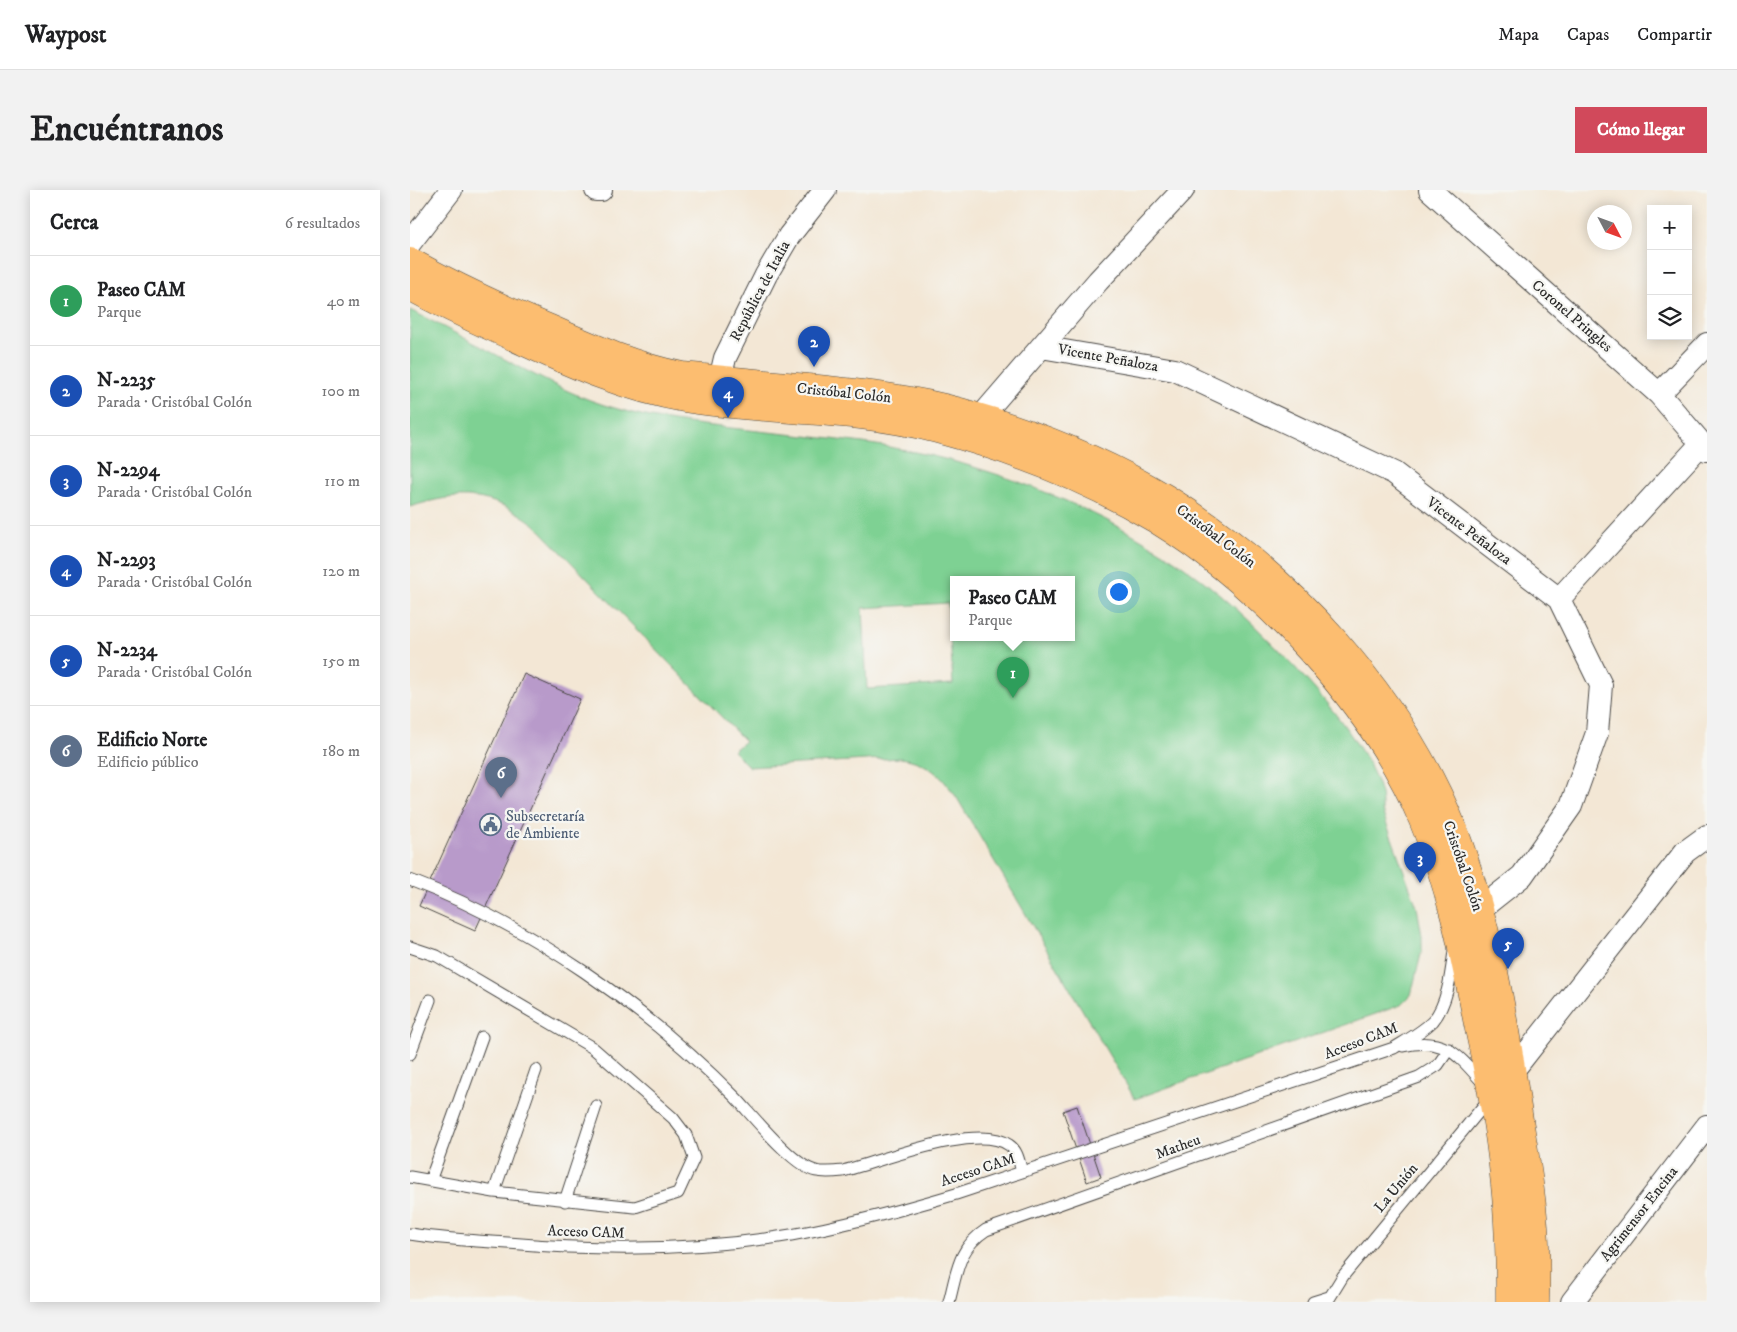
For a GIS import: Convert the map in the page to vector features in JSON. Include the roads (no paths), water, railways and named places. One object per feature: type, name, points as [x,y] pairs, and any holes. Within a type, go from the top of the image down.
[{"type":"main road","name":"Cristóbal Colón","points":[[410,262],[494,304],[605,353],[717,390],[853,414],[893,419],[970,438],[1054,469],[1142,512],[1186,539],[1249,590],[1309,649],[1359,708],[1382,742],[1422,816],[1449,891],[1469,918],[1502,1010],[1533,1216],[1536,1266],[1535,1302]]},
{"type":"main road","name":"Cristóbal Colón","points":[[410,286],[455,310],[597,374],[664,394],[717,390],[892,397],[928,404],[1019,431],[1084,457],[1162,496],[1195,517],[1228,542],[1293,599],[1353,663],[1402,730],[1422,764],[1452,828],[1469,918],[1504,1176],[1510,1268],[1510,1302]]},
{"type":"street","points":[[410,243],[451,190]]},
{"type":"street","points":[[596,190],[601,190]]},
{"type":"street","name":"República de Italia","points":[[717,390],[724,358],[770,269],[802,218],[824,190]]},
{"type":"street","points":[[980,418],[1098,281],[1183,190]]},
{"type":"street","name":"Coronel Pringles","points":[[1430,190],[1659,394],[1704,447]]},
{"type":"street","points":[[1659,394],[1707,344]]},
{"type":"street","name":"Vicente Peñaloza","points":[[1041,347],[1175,370],[1394,473],[1558,599],[1601,686],[1597,733],[1571,806],[1522,876],[1469,918]]},
{"type":"street","points":[[1558,599],[1704,447]]},
{"type":"street","points":[[1512,1072],[1685,852],[1707,836]]},
{"type":"street","name":"Agrimensor Encina","points":[[1572,1302],[1707,1126]]},
{"type":"lane","points":[[410,880],[476,908],[513,928],[590,977],[670,1037],[729,1091],[789,1152],[814,1171],[843,1171],[929,1146],[957,1139],[977,1137],[992,1138],[1010,1145],[1015,1151],[1022,1172]]},
{"type":"lane","name":"Acceso CAM","points":[[1394,1048],[1433,1020],[1442,1006],[1451,970],[1469,918]]},
{"type":"lane","points":[[410,947],[438,956],[592,1048],[673,1118],[686,1135],[694,1158],[678,1193],[635,1207],[494,1192],[410,1177]]},
{"type":"lane","points":[[410,1054],[430,1000]]},
{"type":"lane","points":[[430,1182],[482,1037]]},
{"type":"lane","name":"Acceso CAM","points":[[410,1234],[437,1238],[589,1248],[686,1248],[791,1235],[899,1211],[956,1194],[1394,1048],[1426,1042],[1448,1049],[1460,1058],[1493,1095]]},
{"type":"lane","name":"Matheu","points":[[949,1302],[962,1254],[972,1240],[986,1230],[1419,1077],[1438,1065],[1448,1049]]},
{"type":"lane","points":[[494,1192],[536,1070]]},
{"type":"lane","name":"La Unión","points":[[1328,1299],[1342,1276],[1493,1095]]},
{"type":"lane","points":[[565,1201],[596,1106]]},
{"type":"lane","points":[[1313,1302],[1328,1299]]},
{"type":"place","name":"N-2235","points":[[814,367]]},
{"type":"place","name":"N-2293","points":[[728,418]]},
{"type":"place","name":"Paseo CAM","points":[[1013,698]]},
{"type":"place","name":"Edificio Norte","points":[[501,798]]},
{"type":"place","name":"Subsecretaría de Ambiente","points":[[490,825]]},
{"type":"place","name":"N-2294","points":[[1420,883]]},
{"type":"place","name":"N-2234","points":[[1508,969]]}]
